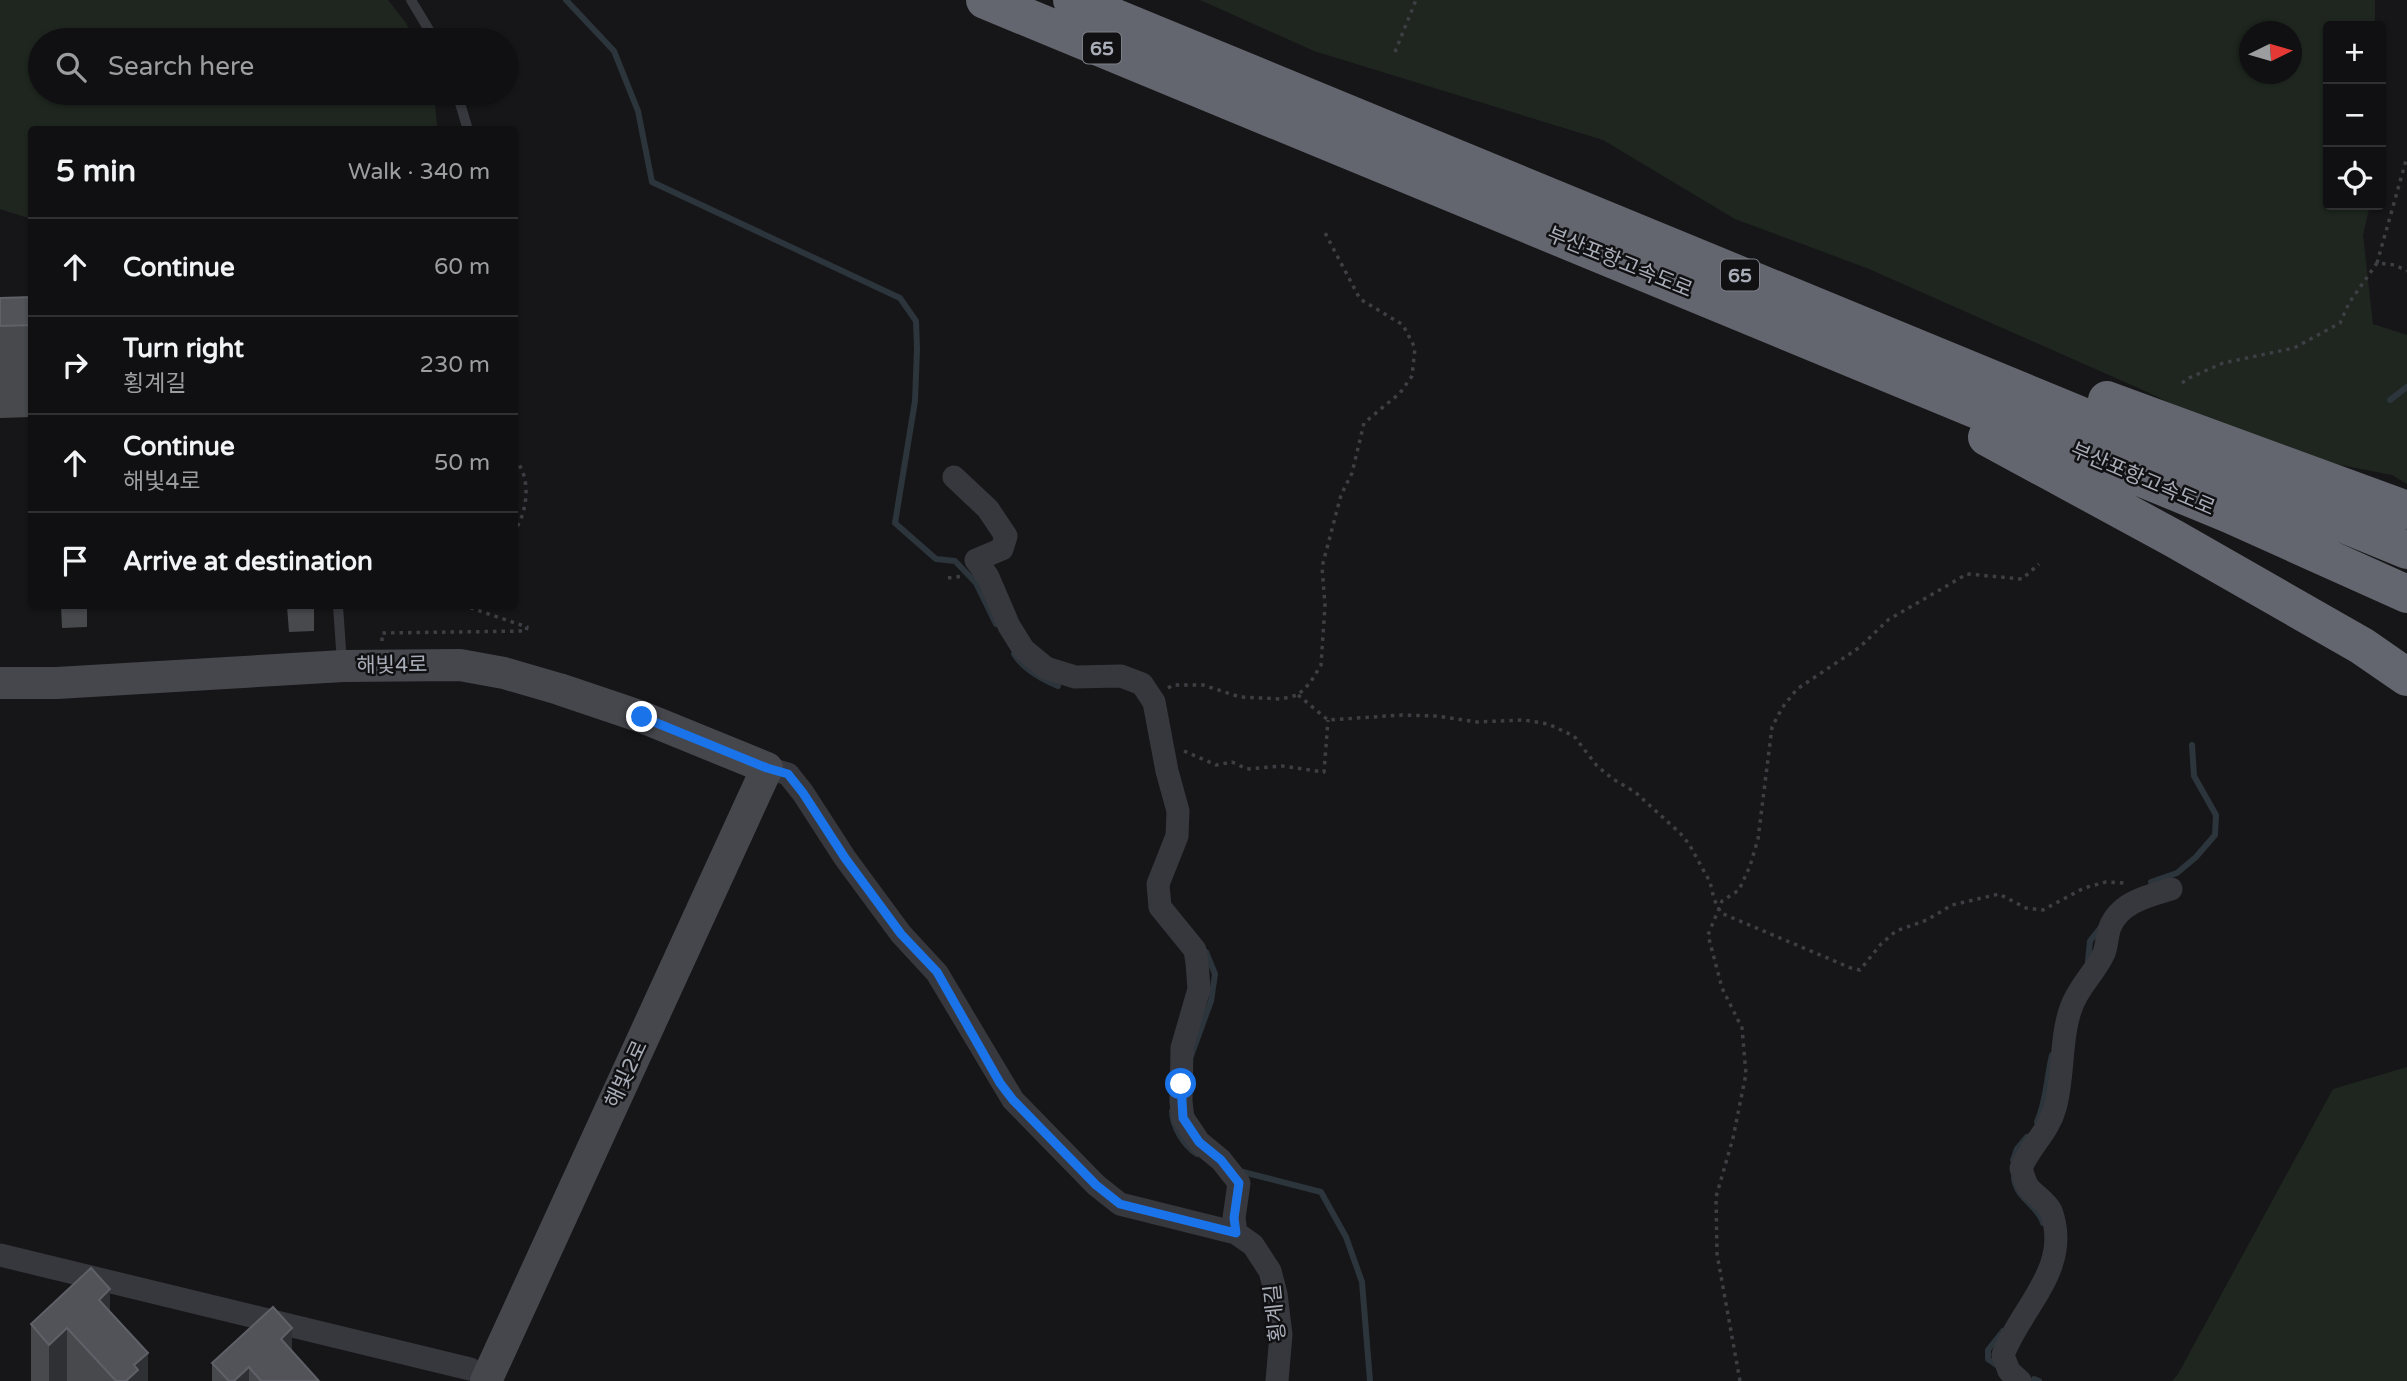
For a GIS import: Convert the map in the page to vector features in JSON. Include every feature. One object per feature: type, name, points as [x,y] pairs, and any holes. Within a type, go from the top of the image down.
[{"type":"highway","name":"부산포항고속도로","points":[[985,0],[1813,323],[2407,550]]},
{"type":"highway","name":"부산포항고속도로","points":[[1072,0],[1813,323],[2407,594]]},
{"type":"highway","points":[[1813,323],[2065,385],[2407,510]]},
{"type":"highway","points":[[1813,323],[2173,538],[2362,646],[2407,677]]},
{"type":"street","points":[[954,477],[988,509],[1006,536],[1002,549],[976,560],[988,577],[1009,626],[1024,650],[1046,668],[1075,677],[1121,676],[1142,684],[1154,702],[1178,811],[1177,836],[1158,884],[1160,908],[1195,950],[1198,963],[1199,989],[1182,1048],[1183,1118],[1199,1142],[1239,1183],[1234,1218],[1236,1233]]},
{"type":"street","name":"해빛4로","points":[[0,683],[57,683],[382,664],[460,665],[504,673],[642,717],[767,768]]},
{"type":"street","name":"횡계길","points":[[767,768],[788,774],[803,793],[845,858],[901,934],[937,972],[1000,1083],[1013,1100],[1096,1185],[1120,1204],[1236,1233],[1253,1245],[1270,1271],[1276,1294],[1281,1335],[1277,1381]]},
{"type":"street","name":"해빛2로","points":[[478,1375],[767,768]]},
{"type":"street","points":[[2020,1381],[2009,1371],[2003,1355],[2011,1334],[2041,1289],[2052,1267],[2056,1246],[2056,1228],[2050,1208],[2027,1186],[2021,1168],[2028,1152],[2050,1124],[2056,1105],[2070,1010],[2104,952],[2110,926],[2122,910],[2139,899],[2162,892]]},
{"type":"street","points":[[0,1255],[478,1375]]},
{"type":"lane","points":[[411,0],[428,28]]},
{"type":"lane","points":[[461,105],[467,126]]},
{"type":"lane","points":[[338,609],[343,666]]},
{"type":"path","points":[[1395,52],[1416,0]]},
{"type":"path","points":[[2182,383],[2189,377],[2223,363],[2294,348],[2340,323],[2349,303],[2377,263],[2407,157]]},
{"type":"path","points":[[1150,695],[1173,685],[1203,685],[1240,697],[1281,699],[1298,695],[1310,683],[1321,665],[1325,605],[1322,567],[1341,495],[1352,473],[1364,423],[1400,393],[1412,376],[1415,348],[1403,325],[1360,299],[1323,229]]},
{"type":"path","points":[[2377,263],[2395,265],[2407,271]]},
{"type":"path","points":[[518,462],[526,480],[524,514],[518,524]]},
{"type":"path","points":[[1740,1381],[1717,1254],[1716,1197],[1733,1138],[1746,1074],[1742,1028],[1722,988],[1708,935],[1723,901],[1739,890],[1751,866],[1758,839],[1772,727],[1797,689],[1860,646],[1888,620],[1967,574],[2022,579],[2039,564]]},
{"type":"path","points":[[948,578],[962,577]]},
{"type":"path","points":[[382,664],[382,633],[526,631],[527,627],[474,609]]},
{"type":"path","points":[[1298,695],[1328,720],[1402,715],[1436,716],[1477,722],[1524,720],[1548,724],[1574,736],[1597,766],[1635,792],[1680,833],[1710,882],[1721,914],[1860,970],[1881,944],[1896,931],[1927,920],[1952,905],[1999,894],[2026,908],[2043,910],[2084,888],[2106,883],[2141,883],[2162,892]]},
{"type":"path","points":[[1165,755],[1185,751],[1216,765],[1232,762],[1247,769],[1282,766],[1324,772],[1328,720]]},
{"type":"shaded area","points":[[0,0],[388,0],[409,28],[28,28],[28,105],[435,105],[437,126],[28,126],[28,218],[0,209]]},
{"type":"shaded area","points":[[1200,0],[2375,0],[2375,21],[2323,21],[2323,210],[2369,210],[2363,235],[2373,324],[2407,335],[2407,484],[2392,475],[2269,451],[2145,391],[1869,269],[1735,219],[1603,140],[1314,51]]},
{"type":"shaded area","points":[[2407,1067],[2407,1381],[2172,1381],[2333,1089]]},
{"type":"building","points":[[28,297],[28,325],[0,326],[0,298]]},
{"type":"building","points":[[91,1268],[110,1289],[99,1300],[148,1353],[134,1365],[138,1370],[126,1381],[116,1381],[67,1328],[49,1345],[31,1324]]},
{"type":"building","points":[[273,1307],[292,1328],[281,1339],[319,1381],[261,1381],[249,1367],[234,1381],[229,1381],[212,1363]]},
{"type":"waterway","points":[[566,0],[614,51],[638,111],[652,182],[900,298],[916,321],[915,401],[895,523],[936,559],[955,561],[976,583],[996,624]]},
{"type":"waterway","points":[[2390,400],[2407,387]]},
{"type":"waterway","points":[[1014,654],[1033,673],[1058,686]]},
{"type":"waterway","points":[[2151,882],[2177,873],[2196,857],[2215,835],[2216,815],[2194,776],[2192,745]]},
{"type":"waterway","points":[[2088,961],[2090,941],[2101,927]]},
{"type":"waterway","points":[[1191,1056],[1211,1001],[1215,974],[1206,952]]},
{"type":"waterway","points":[[2037,1122],[2045,1097],[2052,1055]]},
{"type":"waterway","points":[[1172,1111],[1180,1135],[1197,1154]]},
{"type":"waterway","points":[[2013,1160],[2017,1149],[2027,1137]]},
{"type":"waterway","points":[[1239,1171],[1321,1192],[1346,1237],[1362,1282],[1370,1381]]},
{"type":"waterway","points":[[2014,1178],[2019,1192],[2043,1223]]},
{"type":"waterway","points":[[2001,1368],[1988,1359],[1988,1350],[2003,1331]]},
{"type":"waterway","points":[[2034,1379],[2039,1381]]},
{"type":"route","points":[[642,717],[788,774],[901,934],[937,972],[1000,1083],[1013,1100],[1096,1185],[1120,1204],[1236,1233],[1234,1218],[1239,1183],[1221,1160],[1199,1142],[1183,1118],[1181,1084]]}]
